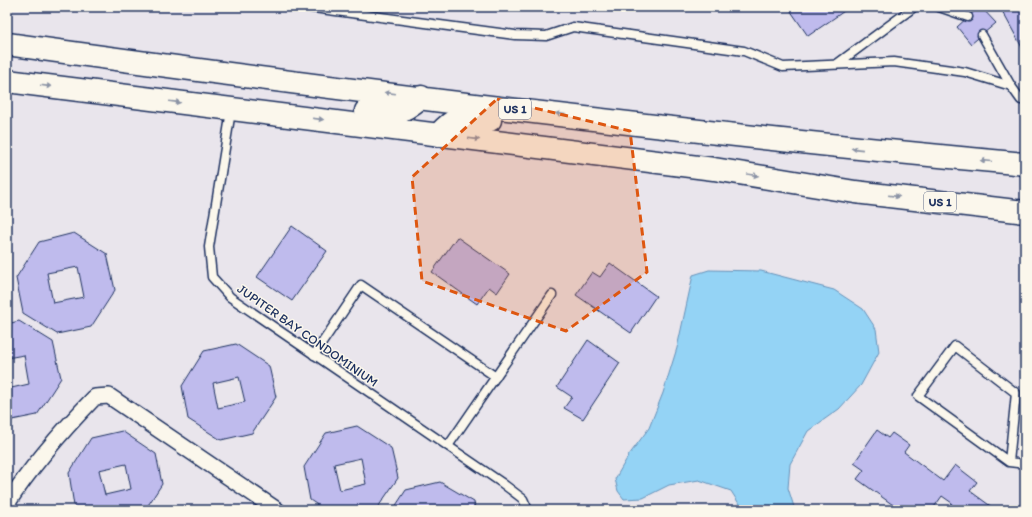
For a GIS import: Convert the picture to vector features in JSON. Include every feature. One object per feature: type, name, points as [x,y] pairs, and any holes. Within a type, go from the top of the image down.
[{"type":"main road","name":"US 1","points":[[7,44],[421,97],[722,133],[869,150],[1025,164]]},
{"type":"main road","name":"US 1","points":[[7,81],[231,109],[258,111],[714,169],[855,192],[1025,212]]},
{"type":"main road","points":[[258,111],[301,102],[392,114],[409,108],[421,97]]},
{"type":"main road","points":[[438,135],[448,124],[462,116],[545,127],[651,136],[722,133]]},
{"type":"street","points":[[7,504],[24,477],[77,415],[95,397],[109,396],[277,510]]},
{"type":"lane","points":[[306,7],[515,35],[546,36],[573,27],[744,51],[783,67],[894,62],[965,72],[1011,86]]},
{"type":"lane","points":[[837,64],[914,7]]},
{"type":"lane","points":[[939,7],[968,17]]},
{"type":"lane","points":[[982,35],[1011,86],[1021,100],[1025,99]]},
{"type":"lane","name":"JUPITER BAY CONDOMINIUM","points":[[231,109],[209,247],[212,277],[230,297],[523,499],[528,510]]},
{"type":"lane","points":[[314,355],[361,285],[496,377]]},
{"type":"lane","points":[[448,446],[552,295]]},
{"type":"lane","points":[[1009,462],[1016,393],[955,346],[918,396],[1009,462],[1025,464]]},
{"type":"highlighted area","points":[[497,99],[630,131],[647,272],[566,331],[422,281],[412,177]]},
{"type":"water","points":[[709,270],[761,271],[834,290],[863,309],[876,329],[879,352],[861,385],[839,409],[808,431],[790,464],[788,488],[795,510],[743,510],[731,491],[699,480],[669,485],[643,498],[624,499],[618,491],[615,479],[629,455],[649,428],[663,393],[677,348],[693,275]]},
{"type":"building","points":[[788,7],[850,7],[808,36]]},
{"type":"building","points":[[979,7],[981,7],[996,23],[971,44],[957,27]]},
{"type":"building","points":[[1000,7],[1025,7],[1025,53]]},
{"type":"building","points":[[292,226],[327,251],[292,301],[257,277]]},
{"type":"building","points":[[74,233],[107,254],[115,290],[91,327],[57,334],[23,313],[16,278],[39,242]],"holes":[[[78,267],[84,297],[53,303],[47,273]]]},
{"type":"building","points":[[457,237],[510,274],[497,293],[489,287],[477,304],[432,272]]},
{"type":"building","points":[[610,263],[656,296],[631,333],[576,295],[592,272],[600,277]]},
{"type":"building","points":[[19,321],[53,342],[61,378],[37,415],[7,421],[7,389],[29,384],[24,355],[7,358],[7,324]]},
{"type":"building","points":[[588,340],[620,363],[583,419],[564,408],[572,397],[557,387]]},
{"type":"building","points":[[236,344],[269,366],[276,397],[252,433],[221,440],[188,419],[182,386],[204,351]],"holes":[[[239,377],[245,402],[218,408],[213,383]]]},
{"type":"building","points":[[357,426],[391,448],[398,478],[376,510],[325,510],[310,500],[304,467],[326,433]],"holes":[[[361,458],[366,484],[340,490],[334,464]]]},
{"type":"building","points":[[877,430],[888,438],[892,433],[909,445],[904,452],[943,481],[955,465],[977,482],[970,491],[996,510],[947,510],[952,503],[942,496],[932,510],[900,510],[857,479],[864,470],[854,463]]},
{"type":"building","points":[[122,431],[156,454],[162,484],[145,510],[81,510],[74,506],[69,473],[91,438]],"holes":[[[126,464],[131,489],[105,495],[99,470]]]},
{"type":"building","points":[[440,482],[474,502],[475,510],[393,510],[406,490]]}]
